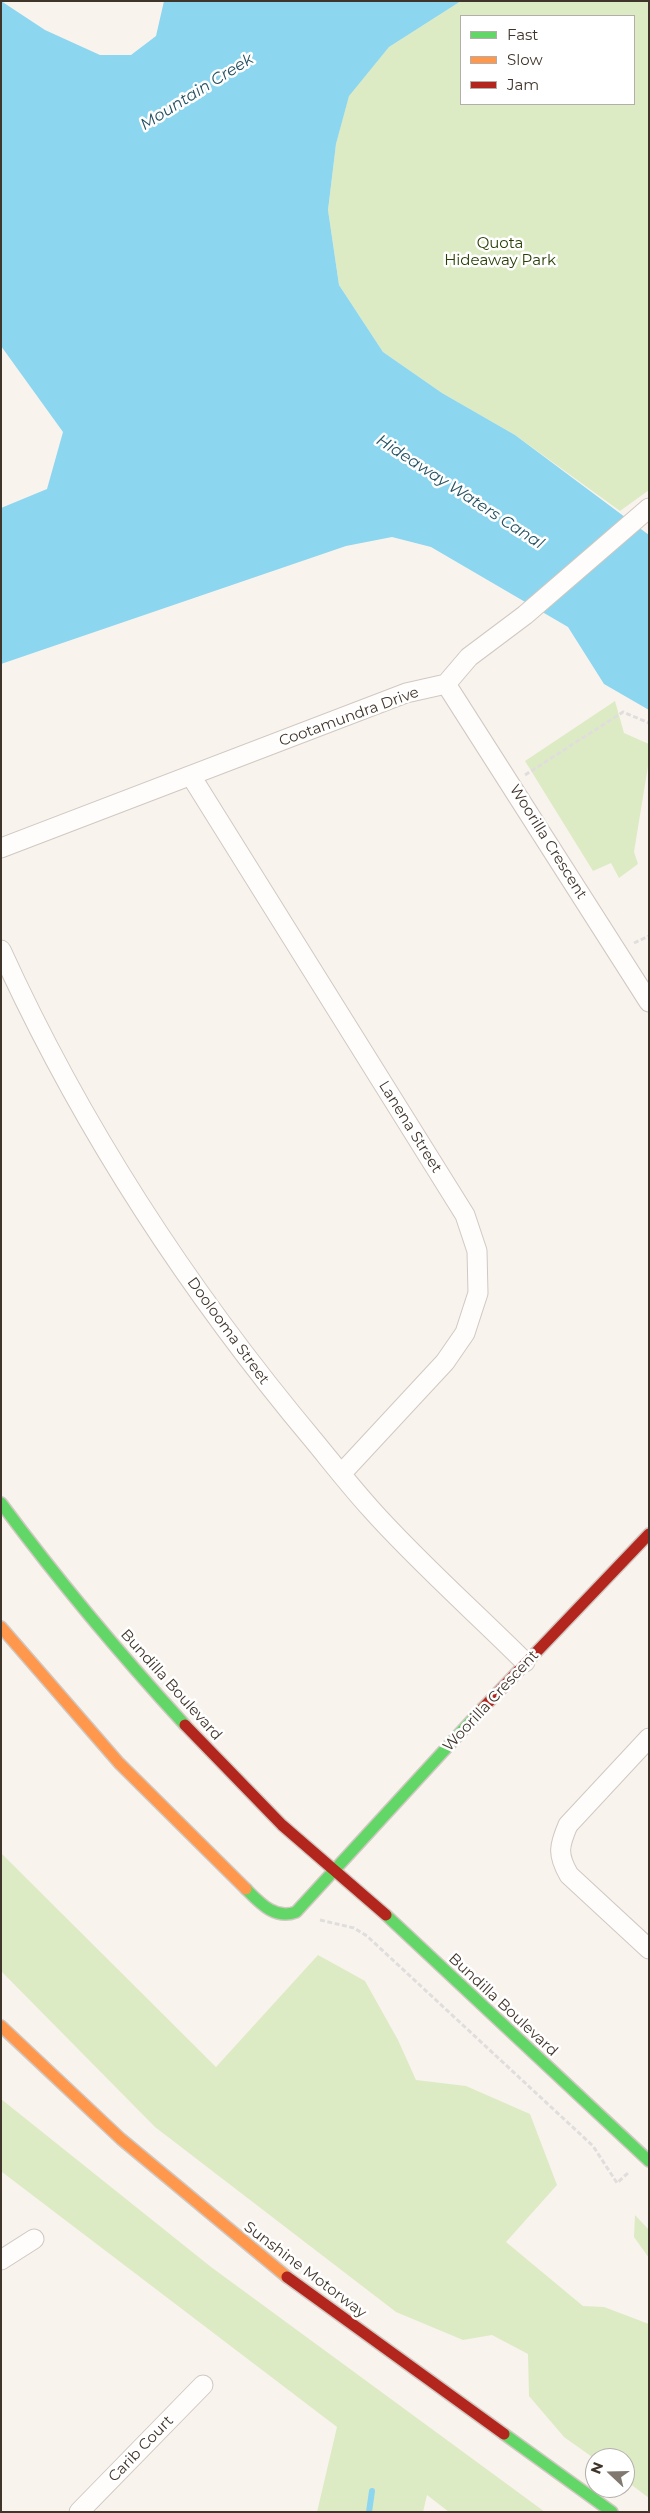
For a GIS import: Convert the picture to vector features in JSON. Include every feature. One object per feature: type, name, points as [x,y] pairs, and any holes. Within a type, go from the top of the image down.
[{"type":"main road","name":"Bundilla Boulevard","points":[[1,1503],[34,1548],[166,1704],[223,1766],[282,1825],[336,1870],[649,2161]]},
{"type":"main road","name":"Woorilla Crescent","points":[[336,1870],[525,1662],[649,1534]]},
{"type":"main road","points":[[1,1626],[119,1763],[268,1909],[281,1916],[288,1916],[296,1912],[336,1870]]},
{"type":"main road","name":"Sunshine Motorway","points":[[1,2026],[166,2178],[271,2265],[612,2512]]},
{"type":"main road","points":[[30,2071],[52,2075]]},
{"type":"street","points":[[446,684],[470,657],[525,615],[649,508]]},
{"type":"street","name":"Cootamundra Drive","points":[[1,848],[406,693],[446,684]]},
{"type":"street","name":"Woorilla Crescent","points":[[446,684],[649,1002]]},
{"type":"street","name":"Lanena Street","points":[[191,776],[465,1215],[478,1251],[478,1293],[465,1333],[445,1362],[341,1474]]},
{"type":"street","name":"Doolooma Street","points":[[1,950],[30,1010],[101,1143],[176,1260],[258,1374],[370,1508],[525,1662]]},
{"type":"street","points":[[649,1738],[568,1825],[560,1842],[560,1860],[569,1875],[649,1949]]},
{"type":"street","points":[[1,2260],[34,2239]]},
{"type":"street","name":"Carib Court","points":[[79,2512],[203,2385]]},
{"type":"path","points":[[511,784],[623,712],[649,723]]},
{"type":"path","points":[[634,943],[649,936]]},
{"type":"path","points":[[314,1916],[354,1928],[367,1936],[593,2146],[617,2182],[625,2176]]},
{"type":"green space","name":"Quota Hideaway Park","points":[[461,1],[649,1],[649,490],[620,511],[515,435],[442,393],[383,352],[339,285],[328,210],[336,144],[349,95],[389,47]]},
{"type":"green space","points":[[615,701],[624,733],[649,744],[649,760],[634,852],[638,864],[619,878],[611,863],[593,871],[525,761]]},
{"type":"green space","points":[[1,1853],[216,2067],[318,1955],[365,1981],[398,2040],[416,2080],[466,2086],[530,2114],[557,2185],[506,2242],[583,2306],[604,2307],[649,2324],[649,2498],[635,2488],[635,2448],[585,2448],[585,2452],[564,2437],[529,2396],[528,2354],[492,2335],[463,2340],[396,2312],[155,2127],[1,1971]]},
{"type":"green space","points":[[1,2099],[211,2267],[545,2512],[449,2512],[427,2495],[423,2512],[317,2512],[337,2427],[2,2172]]},
{"type":"green space","points":[[635,2215],[649,2230],[649,2258],[634,2237]]},
{"type":"water","points":[[1,1],[45,30],[100,55],[131,55],[156,36],[164,1],[461,1],[389,47],[349,96],[336,144],[328,210],[339,285],[383,352],[442,393],[515,435],[649,535],[649,710],[604,684],[568,627],[431,547],[392,537],[346,546],[1,664],[1,508],[47,489],[63,432],[1,346]]},
{"type":"waterway","points":[[369,2512],[372,2491]]},
{"type":"traffic: fast","points":[[1,1503],[90,1616],[185,1725]]},
{"type":"traffic: fast","points":[[246,1889],[268,1909],[281,1914],[296,1912],[483,1708]]},
{"type":"traffic: fast","points":[[386,1915],[649,2161]]},
{"type":"traffic: fast","points":[[504,2434],[612,2512]]},
{"type":"traffic: slow","points":[[1,1627],[119,1763],[246,1889]]},
{"type":"traffic: slow","points":[[1,2026],[121,2139],[287,2277]]},
{"type":"traffic: jam","points":[[483,1708],[649,1534]]},
{"type":"traffic: jam","points":[[185,1725],[282,1825],[386,1915]]},
{"type":"traffic: jam","points":[[287,2277],[504,2434]]},
{"type":"water label","name":"Mountain Creek","points":[[197,92]]},
{"type":"water label","name":"Hideaway Waters Canal","points":[[460,492]]}]
